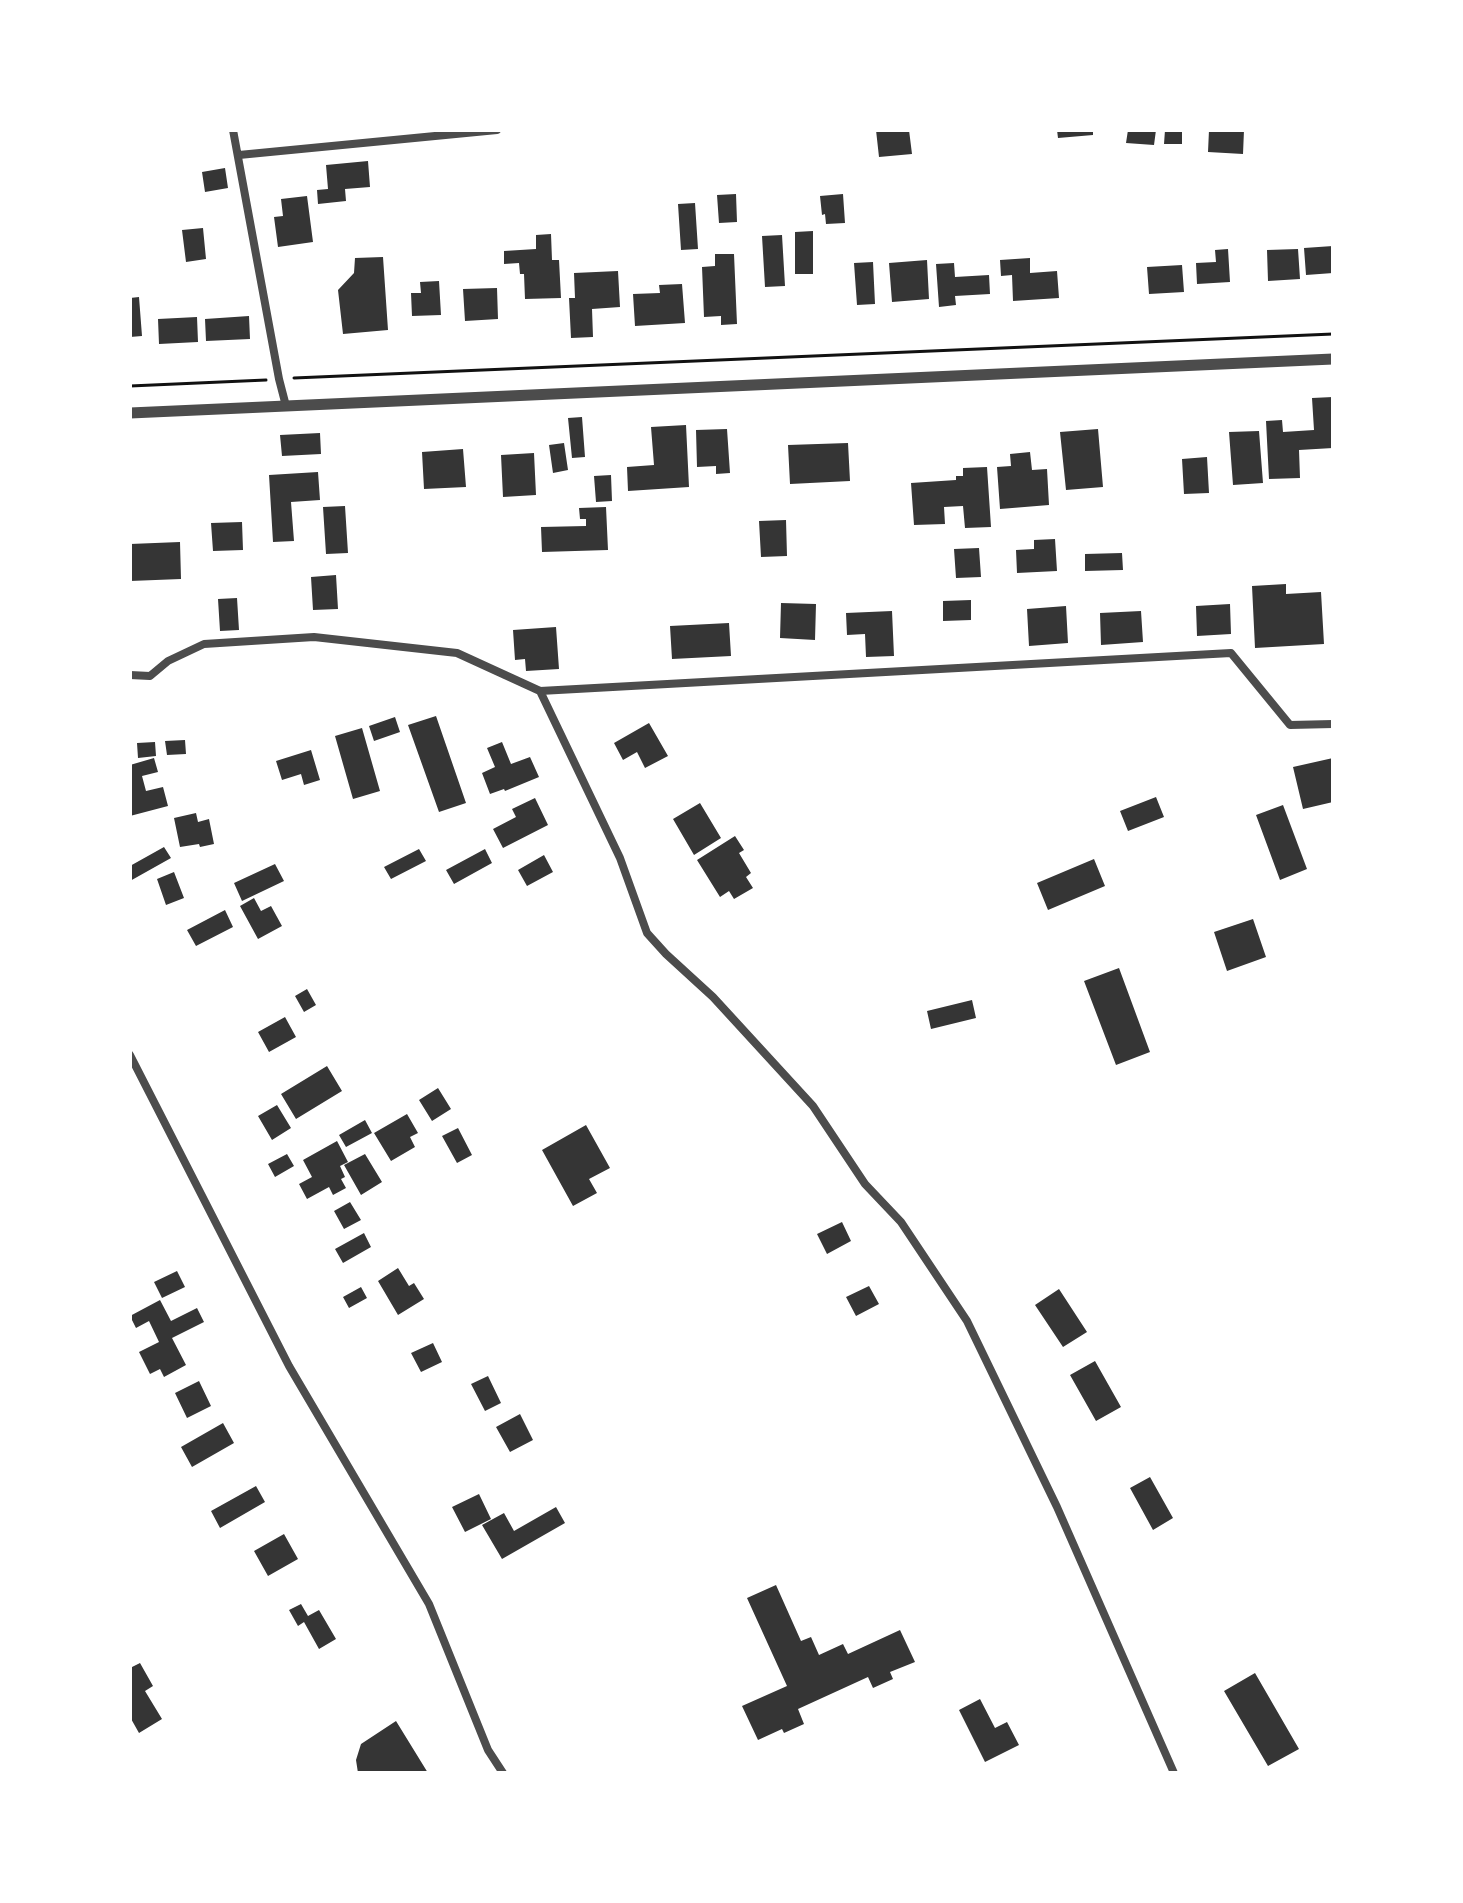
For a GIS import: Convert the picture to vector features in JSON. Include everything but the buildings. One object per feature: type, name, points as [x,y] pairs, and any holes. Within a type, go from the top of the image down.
[{"type":"street","points":[[233,130],[286,406]]},
{"type":"street","points":[[239,155],[497,130]]},
{"type":"street","points":[[130,413],[1333,359]]},
{"type":"street","points":[[130,675],[150,676],[168,661],[204,644],[314,637],[457,653],[540,691],[1231,653],[1290,725],[1333,724]]},
{"type":"street","points":[[540,691],[620,858],[647,933],[713,997],[813,1106],[865,1184],[901,1222],[967,1321],[1057,1507],[1174,1773]]},
{"type":"street","points":[[130,1055],[289,1366],[429,1604],[488,1750],[503,1773]]},
{"type":"path","points":[[130,386],[1333,334]]}]
